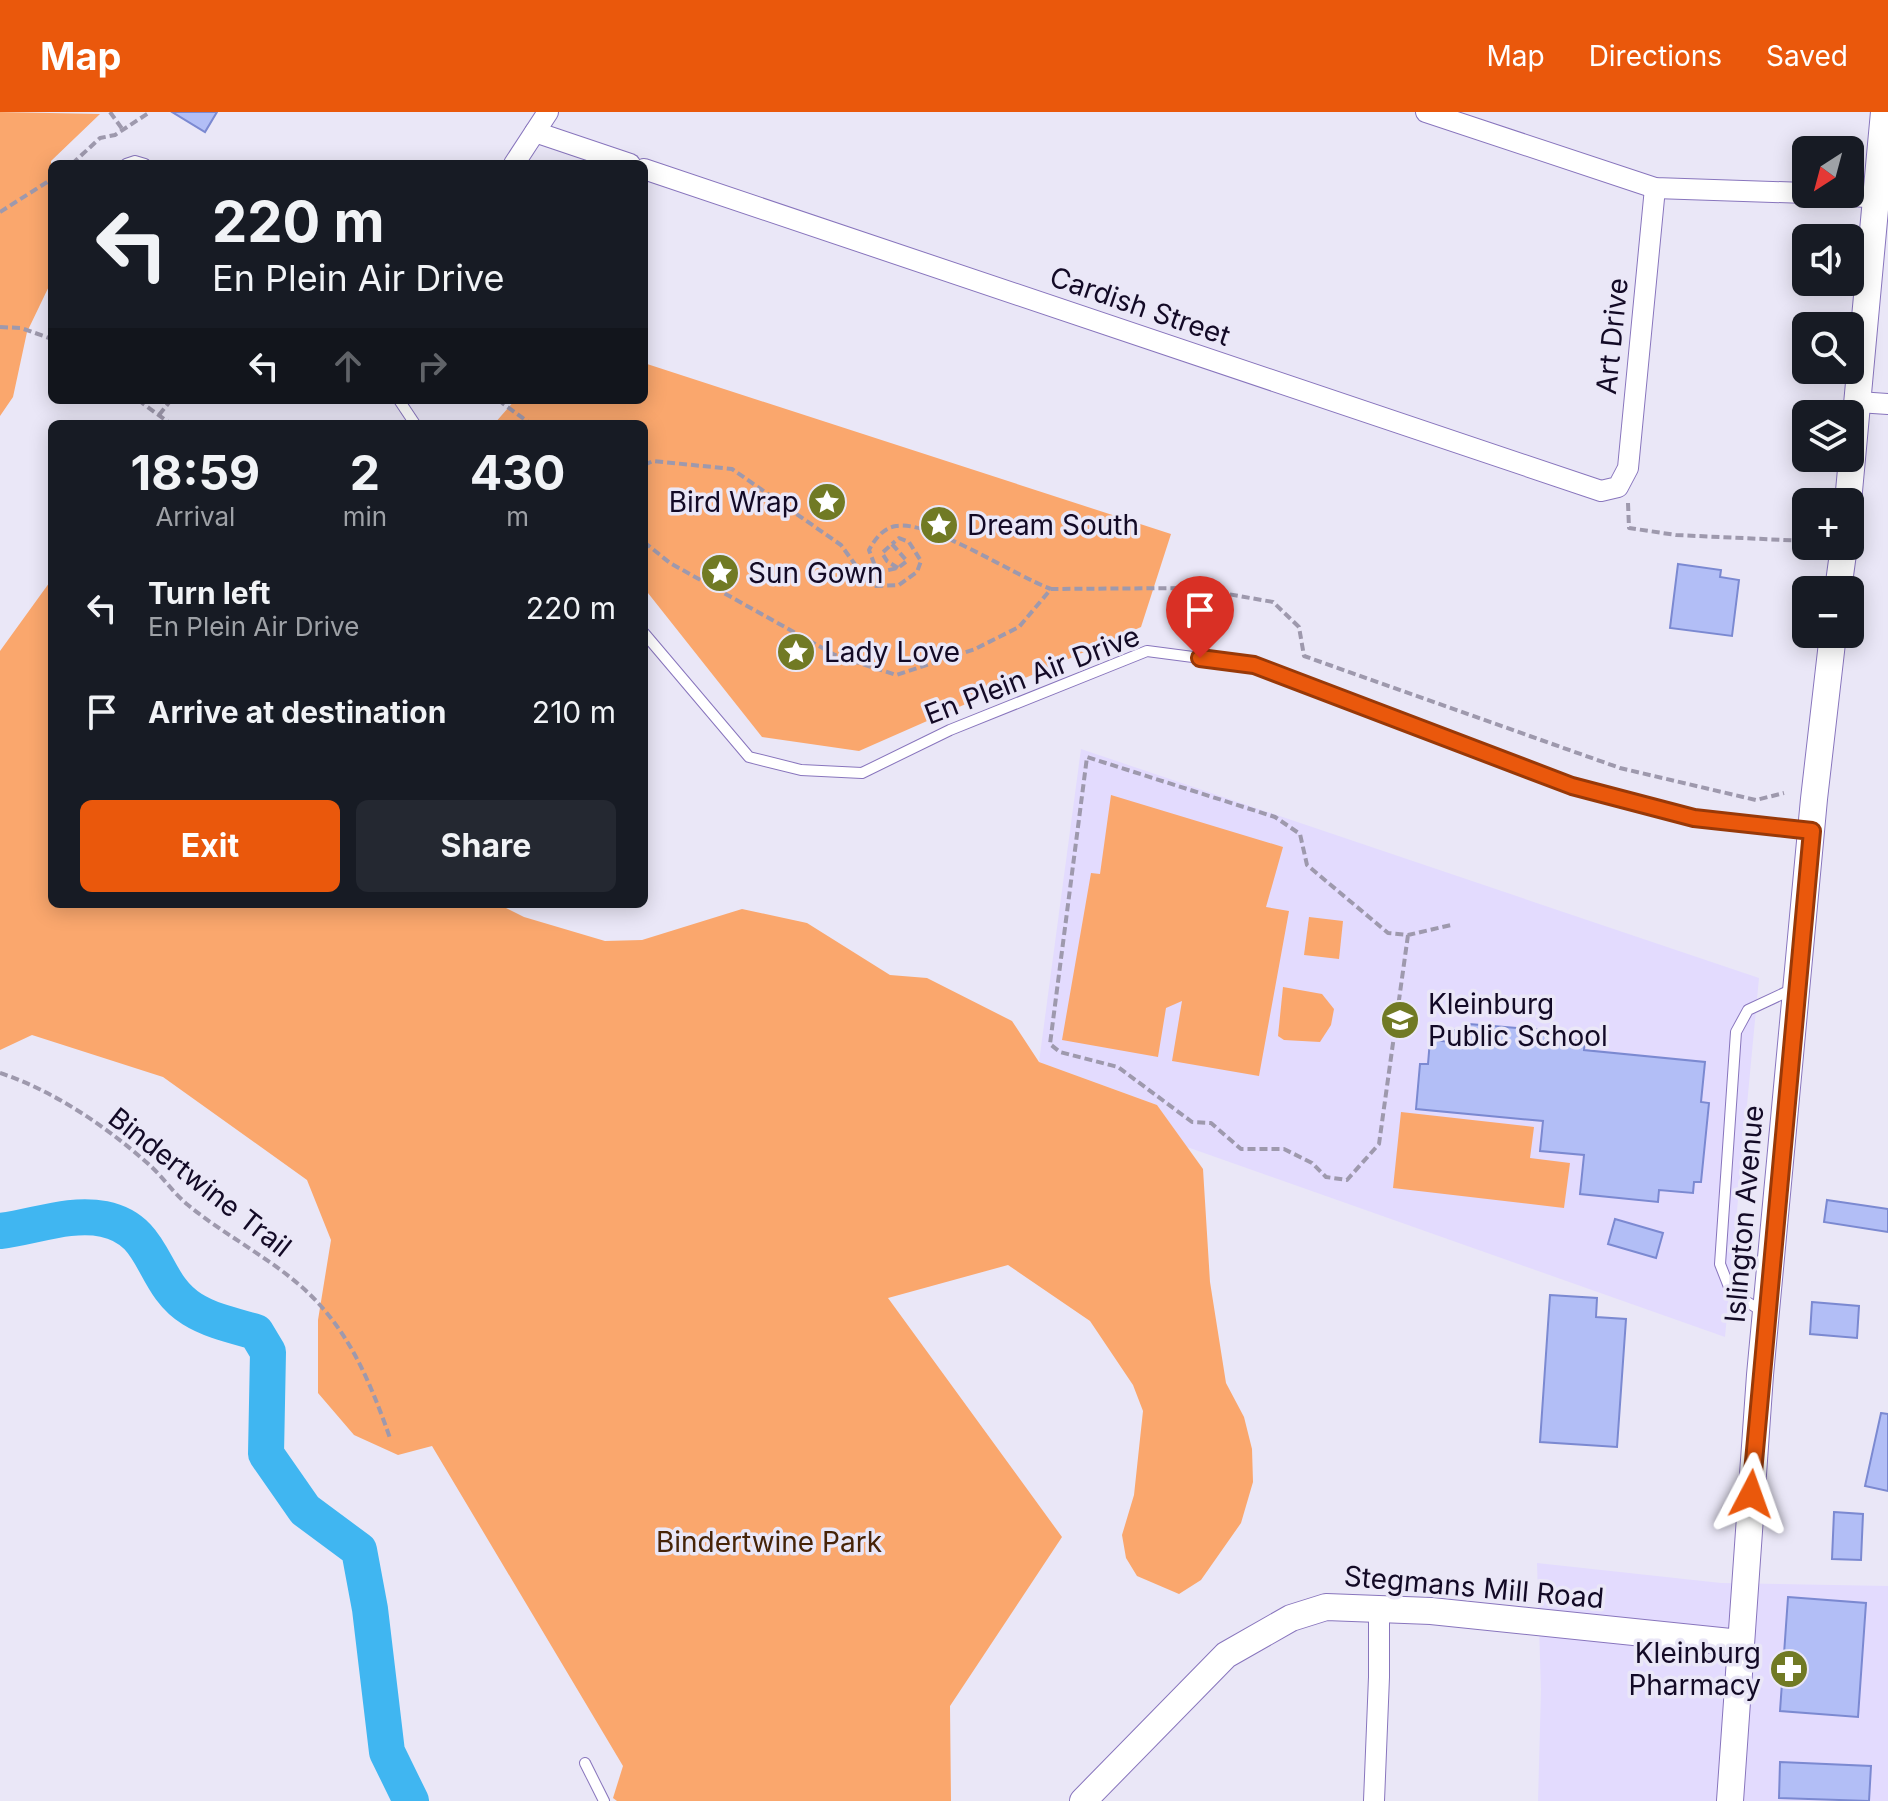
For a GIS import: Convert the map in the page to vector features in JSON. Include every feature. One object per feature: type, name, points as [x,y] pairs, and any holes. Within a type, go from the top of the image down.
[{"type":"street","points":[[517,160],[548,112]]},
{"type":"street","points":[[1426,112],[1655,188],[1792,193]]},
{"type":"street","points":[[1858,400],[1884,112]]},
{"type":"street","points":[[535,132],[618,160]]},
{"type":"street","name":"Cardish Street","points":[[648,170],[1601,491],[1618,487]]},
{"type":"street","name":"Art Drive","points":[[1618,487],[1628,468],[1655,188]]},
{"type":"street","points":[[1864,197],[1877,198]]},
{"type":"street","points":[[1864,402],[1888,404]]},
{"type":"street","name":"Islington Avenue","points":[[1730,1801],[1767,1314],[1832,648]]},
{"type":"street","name":"Stegmans Mill Road","points":[[1083,1801],[1226,1655],[1291,1618],[1326,1607],[1379,1607],[1740,1643]]},
{"type":"street","points":[[1374,1801],[1379,1607]]},
{"type":"lane","name":"En Plein Air Drive","points":[[648,638],[749,757],[801,770],[862,773],[950,730],[1147,651],[1254,665],[1572,786],[1694,818],[1812,831]]},
{"type":"lane","points":[[1767,1314],[1731,1292],[1720,1264],[1736,1032],[1748,1010],[1797,987]]},
{"type":"lane","points":[[585,1763],[604,1801]]},
{"type":"path","points":[[110,112],[123,130]]},
{"type":"path","points":[[76,160],[100,138],[123,130],[150,112]]},
{"type":"path","points":[[0,212],[48,182]]},
{"type":"path","points":[[0,327],[21,328],[48,338]]},
{"type":"path","points":[[144,404],[166,420]]},
{"type":"path","points":[[159,415],[168,404]]},
{"type":"path","points":[[504,404],[526,420]]},
{"type":"path","points":[[648,463],[653,461],[732,469],[841,545],[867,581],[876,586],[899,585],[917,572],[921,561],[909,542],[899,538],[882,553],[887,561],[898,568]]},
{"type":"path","points":[[1618,487],[1630,507],[1629,528],[1676,535],[1792,540]]},
{"type":"path","points":[[892,544],[907,561],[898,568],[884,571],[875,566],[869,550],[885,529],[897,525],[944,537],[1051,589]]},
{"type":"path","points":[[1408,935],[1379,1144],[1347,1180],[1326,1177],[1312,1163],[1284,1149],[1241,1149],[1211,1123],[1192,1122],[1118,1067],[1060,1052],[1050,1044],[1087,757],[1275,817],[1300,834],[1307,865],[1388,933],[1408,935],[1451,925]]},
{"type":"path","name":"Bindertwine Trail","points":[[0,1073],[18,1079],[73,1109],[116,1138],[147,1162],[186,1203],[299,1285],[336,1325],[371,1384],[390,1438]]},
{"type":"shaded area","name":"Kleinburg Public School","points":[[1081,749],[1759,978],[1725,1337],[1187,1147],[1157,1105],[1039,1062]]},
{"type":"shaded area","points":[[1537,1563],[1721,1583],[1888,1586],[1888,1801],[1538,1801],[1541,1690]]},
{"type":"green space","points":[[0,112],[100,114],[52,160],[48,160],[48,288],[27,332],[13,397],[0,416]]},
{"type":"green space","points":[[648,364],[1171,534],[1141,627],[859,751],[762,737],[648,593],[648,420],[498,420],[512,404],[648,404]]},
{"type":"green space","name":"Bindertwine Park","points":[[48,585],[48,908],[506,908],[524,917],[605,941],[642,940],[742,909],[807,923],[890,975],[927,978],[1012,1021],[1039,1062],[1157,1105],[1203,1169],[1210,1282],[1226,1383],[1244,1417],[1252,1449],[1253,1482],[1241,1523],[1201,1580],[1179,1594],[1137,1576],[1126,1558],[1122,1535],[1134,1495],[1143,1411],[1133,1385],[1090,1321],[1008,1265],[888,1298],[1062,1537],[950,1706],[951,1801],[617,1801],[613,1798],[623,1766],[432,1446],[398,1455],[354,1435],[318,1393],[318,1320],[331,1240],[307,1180],[163,1077],[32,1035],[0,1050],[0,651]]},
{"type":"green space","points":[[1111,795],[1283,847],[1266,907],[1289,911],[1259,1076],[1172,1061],[1182,1001],[1166,1008],[1158,1057],[1062,1040],[1091,873],[1100,874]]},
{"type":"green space","points":[[1309,917],[1343,921],[1339,959],[1304,955]]},
{"type":"green space","points":[[1283,987],[1322,994],[1334,1009],[1331,1025],[1320,1042],[1284,1040],[1278,1036]]},
{"type":"green space","points":[[1401,1112],[1534,1127],[1530,1158],[1570,1163],[1564,1208],[1393,1188]]},
{"type":"building","points":[[172,112],[217,112],[205,132]]},
{"type":"building","points":[[1678,564],[1721,570],[1720,577],[1739,580],[1732,636],[1670,628]]},
{"type":"building","points":[[1469,1024],[1567,1032],[1566,1039],[1585,1041],[1584,1050],[1705,1062],[1701,1102],[1709,1103],[1701,1182],[1694,1182],[1693,1193],[1659,1190],[1658,1202],[1580,1194],[1584,1155],[1540,1151],[1543,1121],[1416,1109],[1420,1064],[1428,1064],[1430,1040],[1452,1042],[1453,1030],[1468,1031]]},
{"type":"building","points":[[1827,1200],[1888,1209],[1888,1232],[1824,1222]]},
{"type":"building","points":[[1615,1219],[1663,1233],[1656,1258],[1608,1244]]},
{"type":"building","points":[[1550,1295],[1597,1298],[1596,1317],[1626,1319],[1617,1447],[1540,1442]]},
{"type":"building","points":[[1812,1302],[1859,1306],[1857,1338],[1810,1334]]},
{"type":"building","points":[[1881,1413],[1888,1414],[1888,1491],[1865,1486]]},
{"type":"building","points":[[1834,1512],[1863,1514],[1861,1560],[1832,1559]]},
{"type":"building","points":[[1788,1597],[1866,1603],[1858,1717],[1780,1711]]},
{"type":"building","points":[[1780,1762],[1871,1766],[1869,1801],[1779,1798]]},
{"type":"waterway","points":[[0,1231],[78,1217],[104,1219],[122,1225],[144,1245],[178,1298],[215,1320],[256,1332],[268,1352],[266,1454],[305,1510],[359,1550],[370,1609],[387,1752],[411,1801]]},
{"type":"place","name":"Bird Wrap","points":[[827,502]]},
{"type":"place","name":"Dream South","points":[[939,525]]},
{"type":"place","name":"Sun Gown","points":[[720,573]]},
{"type":"place","name":"Lady Love","points":[[796,652]]},
{"type":"place","name":"Kleinburg Public School","points":[[1400,1020]]},
{"type":"place","name":"Kleinburg Pharmacy","points":[[1789,1669]]},
{"type":"route","points":[[1200,658],[1254,665],[1572,786],[1694,818],[1812,831],[1751,1494]]}]
